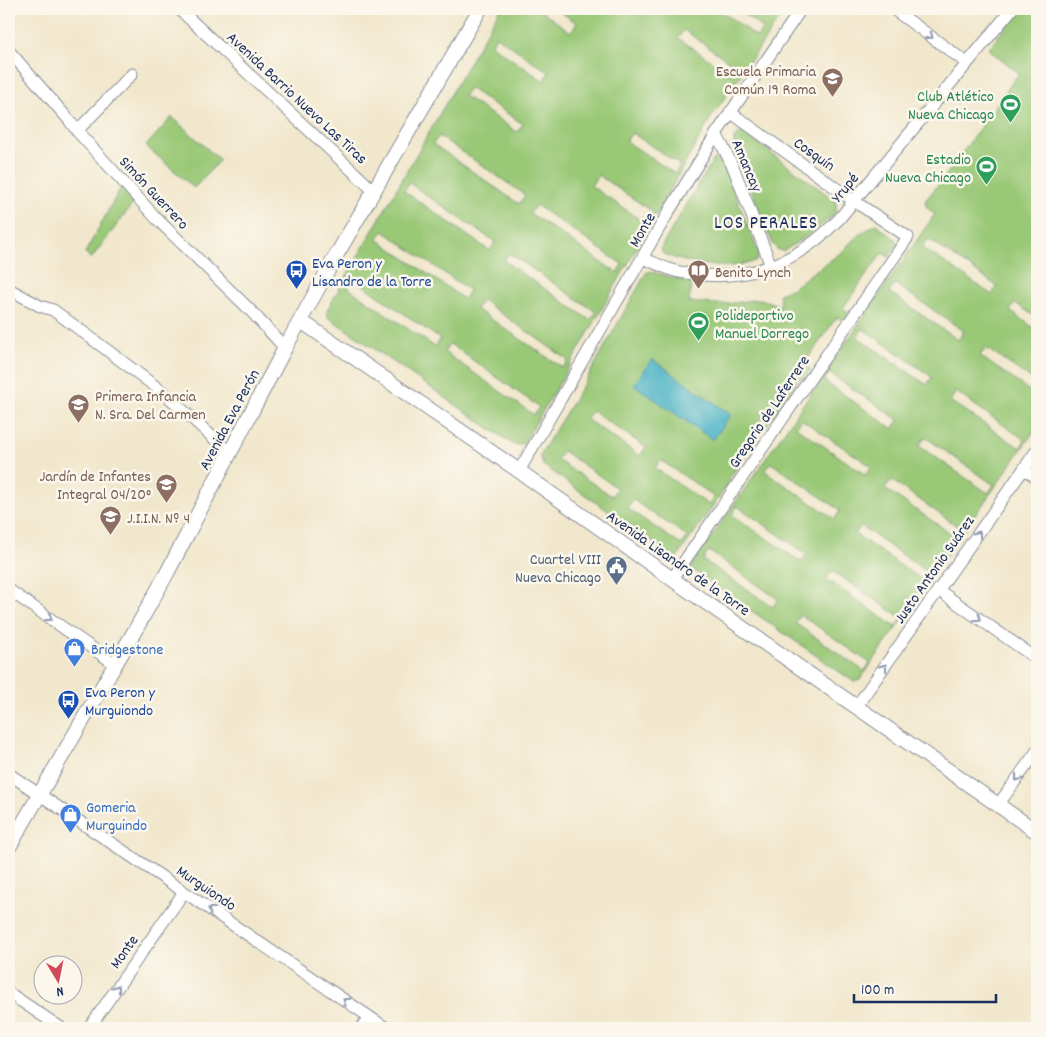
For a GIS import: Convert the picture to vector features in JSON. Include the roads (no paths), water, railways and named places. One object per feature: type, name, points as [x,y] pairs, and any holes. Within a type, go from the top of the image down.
[{"type":"main road","name":"Avenida Eva Perón","points":[[9,847],[167,573],[285,348],[337,254],[480,9]]},
{"type":"main road","name":"Avenida Lisandro de la Torre","points":[[301,321],[1037,832]]},
{"type":"street","name":"Monte","points":[[519,471],[716,134],[801,9]]},
{"type":"street","points":[[893,9],[967,63]]},
{"type":"street","name":"Yrupé","points":[[643,258],[675,271],[708,276],[728,276],[771,266],[795,255],[818,239],[839,219],[1012,9]]},
{"type":"street","name":"Avenida Barrio Nuevo Las Tiras","points":[[186,11],[374,190]]},
{"type":"street","name":"Simón Guerrero","points":[[10,55],[157,219],[249,309],[285,348]]},
{"type":"street","points":[[77,131],[132,74]]},
{"type":"street","name":"Cosquín","points":[[730,112],[854,201],[908,237]]},
{"type":"street","name":"Amancay","points":[[716,134],[734,169],[771,266]]},
{"type":"street","name":"Gregorio de Laferrere","points":[[672,579],[908,237]]},
{"type":"street","points":[[9,289],[40,306],[53,310],[76,326],[164,393],[230,454]]},
{"type":"street","name":"Justo Antonio Suárez","points":[[856,707],[1037,450]]},
{"type":"street","points":[[1024,469],[1037,478]]},
{"type":"street","points":[[9,590],[115,664]]},
{"type":"street","points":[[938,590],[1037,659]]},
{"type":"street","points":[[998,805],[1037,750]]},
{"type":"street","name":"Murguiondo","points":[[9,774],[386,1028]]},
{"type":"street","name":"Monte","points":[[89,1028],[184,892]]},
{"type":"street","points":[[9,994],[62,1028]]},
{"type":"street","points":[[361,1028],[369,1017]]},
{"type":"water","points":[[652,359],[731,415],[713,440],[634,385]]},
{"type":"place","name":"Escuela Primaria Común 19 Roma","points":[[832,98]]},
{"type":"place","name":"Club Atlético Nueva Chicago","points":[[1010,123]]},
{"type":"place","name":"Estadio Nueva Chicago","points":[[987,186]]},
{"type":"place","name":"Eva Peron y Lisandro de la Torre","points":[[296,290]]},
{"type":"place","name":"Benito Lynch","points":[[699,290]]},
{"type":"place","name":"Polideportivo Manuel Dorrego","points":[[699,342]]},
{"type":"place","name":"Primera Infancia N. Sra. Del Carmen","points":[[79,423]]},
{"type":"place","name":"Jardín de Infantes Integral 04/20°","points":[[167,503]]},
{"type":"place","name":"J.I.I.N. Nº 4","points":[[111,536]]},
{"type":"place","name":"Cuartel VIII Nueva Chicago","points":[[617,586]]},
{"type":"place","name":"Bridgestone","points":[[75,667]]},
{"type":"place","name":"Eva Peron y Murguiondo","points":[[69,719]]},
{"type":"place","name":"Gomeria Murguindo","points":[[70,834]]},
{"type":"district","name":"LOS PERALES","points":[[766,221]]}]
